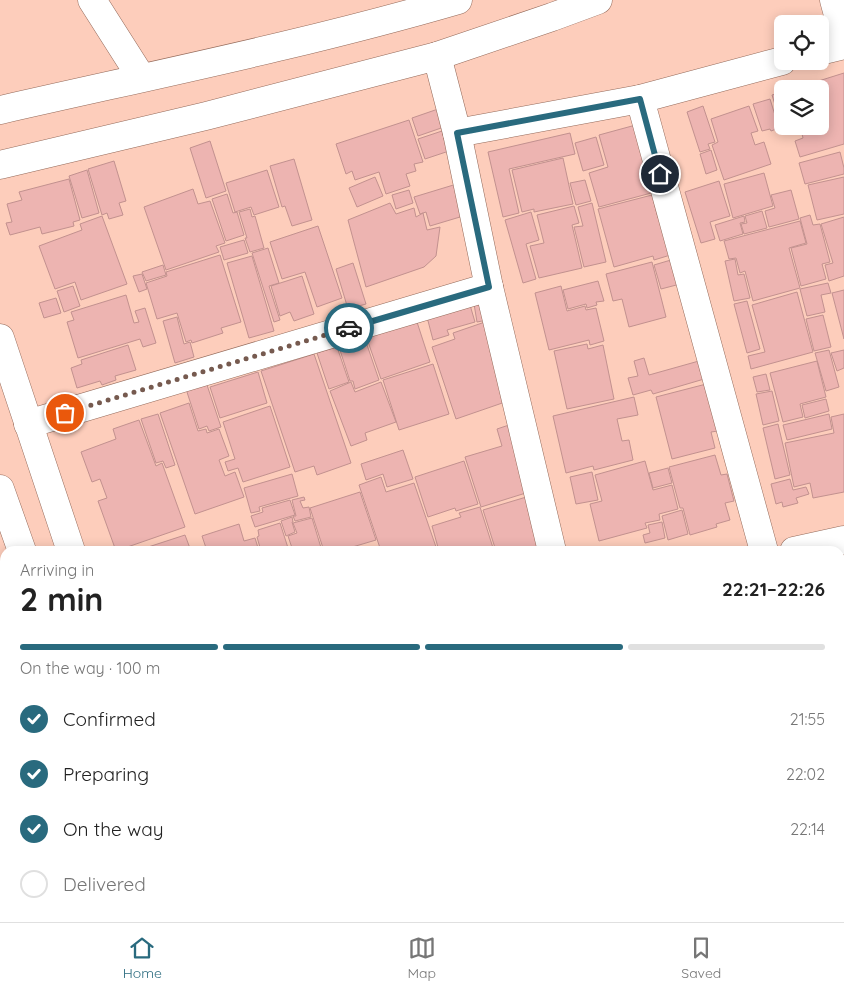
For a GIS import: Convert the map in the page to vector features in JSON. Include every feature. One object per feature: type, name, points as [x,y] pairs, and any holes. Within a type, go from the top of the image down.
[{"type":"street","points":[[92,0],[141,77]]},
{"type":"street","points":[[0,110],[299,42],[458,0]]},
{"type":"street","points":[[0,166],[206,116],[437,56],[598,0]]},
{"type":"street","points":[[834,0],[844,38]]},
{"type":"street","points":[[829,49],[844,45]]},
{"type":"street","points":[[437,56],[457,133],[489,287],[551,546]]},
{"type":"street","points":[[457,133],[640,99],[774,63]]},
{"type":"street","points":[[640,99],[763,546]]},
{"type":"street","points":[[28,424],[489,287]]},
{"type":"street","points":[[0,338],[69,546]]},
{"type":"street","points":[[0,489],[20,546]]},
{"type":"street","points":[[817,546],[844,540]]},
{"type":"building","points":[[844,73],[844,144],[800,157],[795,141],[803,138],[802,135],[829,135],[829,80],[822,80]]},
{"type":"building","points":[[770,99],[774,112],[774,130],[762,131],[753,104]]},
{"type":"building","points":[[703,106],[715,142],[708,144],[710,149],[700,152],[687,112]]},
{"type":"building","points":[[749,106],[758,131],[751,133],[755,145],[764,142],[771,164],[724,180],[712,145],[718,142],[711,119]]},
{"type":"building","points":[[441,108],[447,126],[418,136],[412,118]]},
{"type":"building","points":[[409,120],[423,162],[414,164],[416,171],[406,174],[410,186],[386,194],[379,172],[355,180],[352,171],[346,174],[336,144]]},
{"type":"building","points":[[643,123],[655,192],[599,207],[589,173],[608,167],[599,135]]},
{"type":"building","points":[[448,129],[455,149],[425,159],[418,139]]},
{"type":"building","points":[[570,133],[575,154],[509,169],[519,213],[503,217],[488,152]]},
{"type":"building","points":[[596,137],[604,165],[583,171],[575,143]]},
{"type":"building","points":[[210,141],[226,191],[206,198],[190,148]]},
{"type":"building","points":[[711,150],[717,170],[706,174],[700,154]]},
{"type":"building","points":[[840,152],[844,174],[805,184],[799,163]]},
{"type":"building","points":[[563,158],[573,204],[534,212],[534,209],[522,212],[512,170]]},
{"type":"building","points":[[294,159],[312,220],[292,226],[285,206],[282,207],[270,166]]},
{"type":"building","points":[[114,161],[126,201],[119,203],[123,215],[109,219],[107,213],[102,215],[88,169]]},
{"type":"building","points":[[87,170],[99,213],[82,218],[69,176]]},
{"type":"building","points":[[267,170],[279,207],[254,215],[251,207],[235,212],[226,183]]},
{"type":"building","points":[[764,173],[773,206],[733,218],[724,184]]},
{"type":"building","points":[[375,177],[383,196],[357,207],[349,188]]},
{"type":"building","points":[[844,177],[844,214],[817,220],[808,185]]},
{"type":"building","points":[[69,179],[80,220],[73,222],[74,226],[42,234],[40,227],[10,235],[6,223],[12,222],[7,204],[22,200],[19,192]]},
{"type":"building","points":[[585,180],[591,201],[576,205],[570,183]]},
{"type":"building","points":[[719,181],[730,216],[710,222],[715,239],[701,243],[685,192]]},
{"type":"building","points":[[460,183],[470,214],[430,226],[426,212],[420,214],[414,197]]},
{"type":"building","points":[[193,189],[198,204],[210,201],[225,243],[216,246],[219,252],[166,270],[144,207]]},
{"type":"building","points":[[409,190],[413,203],[396,209],[392,195]]},
{"type":"building","points":[[791,190],[799,219],[769,227],[765,211],[775,208],[771,195]]},
{"type":"building","points":[[227,194],[233,213],[237,212],[244,235],[226,241],[212,199]]},
{"type":"building","points":[[652,195],[658,218],[660,217],[677,253],[654,260],[653,256],[614,267],[598,209]]},
{"type":"building","points":[[390,203],[396,214],[414,208],[416,217],[423,213],[427,230],[440,227],[436,256],[424,267],[366,287],[348,220]]},
{"type":"building","points":[[592,203],[606,262],[584,267],[574,227],[583,226],[578,207]]},
{"type":"building","points":[[574,206],[579,223],[572,225],[582,268],[539,278],[530,246],[544,243],[537,215]]},
{"type":"building","points":[[250,209],[252,217],[255,216],[264,248],[250,252],[239,212]]},
{"type":"building","points":[[762,211],[767,228],[744,234],[741,224],[747,223],[745,216]]},
{"type":"building","points":[[531,212],[539,240],[526,244],[536,279],[523,283],[505,220]]},
{"type":"building","points":[[810,215],[813,225],[820,224],[830,262],[822,264],[826,279],[801,286],[791,248],[807,244],[800,218]]},
{"type":"building","points":[[102,216],[127,284],[81,300],[75,282],[55,289],[39,246],[82,230],[80,224]]},
{"type":"building","points":[[744,216],[745,222],[740,223],[743,234],[720,241],[715,225]]},
{"type":"building","points":[[844,217],[844,276],[829,281],[825,265],[833,263],[821,224]]},
{"type":"building","points":[[800,221],[806,243],[789,248],[800,288],[753,301],[745,271],[740,273],[736,258],[729,259],[724,241]]},
{"type":"building","points":[[318,226],[342,298],[317,307],[305,272],[282,279],[270,242]]},
{"type":"building","points":[[244,240],[248,253],[224,260],[220,247]]},
{"type":"building","points":[[268,248],[279,283],[269,286],[280,320],[274,322],[252,253]]},
{"type":"building","points":[[220,255],[241,322],[221,328],[223,333],[192,343],[191,340],[186,342],[177,313],[157,319],[146,283],[167,276],[166,272]]},
{"type":"building","points":[[252,256],[274,331],[249,338],[227,263]]},
{"type":"building","points":[[681,257],[684,283],[661,289],[654,265]]},
{"type":"building","points":[[735,259],[738,275],[744,274],[750,298],[734,301],[725,261]]},
{"type":"building","points":[[652,262],[666,317],[629,327],[622,299],[613,301],[606,274]]},
{"type":"building","points":[[353,263],[366,304],[348,309],[336,269]]},
{"type":"building","points":[[163,265],[166,275],[146,281],[142,272]]},
{"type":"building","points":[[142,274],[147,289],[139,292],[133,276]]},
{"type":"building","points":[[302,276],[314,314],[294,321],[290,312],[280,316],[271,286]]},
{"type":"building","points":[[598,281],[604,301],[596,302],[597,305],[587,308],[586,304],[568,309],[563,290]]},
{"type":"building","points":[[828,283],[831,293],[821,295],[825,312],[807,316],[800,289]]},
{"type":"building","points":[[73,286],[80,306],[64,312],[57,291]]},
{"type":"building","points":[[561,286],[567,311],[585,306],[586,310],[596,308],[604,341],[590,345],[589,340],[549,350],[535,293]]},
{"type":"building","points":[[844,290],[844,339],[832,293]]},
{"type":"building","points":[[797,292],[813,352],[751,369],[748,356],[765,352],[752,305]]},
{"type":"building","points":[[126,295],[134,323],[139,322],[135,311],[145,308],[156,343],[143,347],[140,339],[78,358],[67,322],[74,320],[71,312]]},
{"type":"building","points":[[490,295],[487,320],[477,322],[473,298]]},
{"type":"building","points":[[56,298],[61,313],[44,318],[39,303]]},
{"type":"building","points":[[747,301],[760,349],[747,353],[734,304]]},
{"type":"building","points":[[470,305],[475,322],[447,330],[449,335],[433,340],[427,317]]},
{"type":"building","points":[[823,315],[831,347],[814,351],[806,319]]},
{"type":"building","points":[[177,317],[184,344],[190,342],[194,357],[175,363],[163,321]]},
{"type":"building","points":[[416,319],[430,362],[381,379],[366,336]]},
{"type":"building","points":[[485,322],[511,400],[456,419],[432,347],[455,339],[453,333]]},
{"type":"building","points":[[364,336],[379,380],[355,389],[353,381],[350,381],[338,344]]},
{"type":"building","points":[[587,344],[588,349],[603,345],[614,399],[567,409],[554,351]]},
{"type":"building","points":[[128,345],[136,370],[115,376],[116,380],[102,385],[100,381],[77,388],[71,368],[82,364],[81,360]]},
{"type":"building","points":[[337,347],[349,382],[329,389],[317,353]]},
{"type":"building","points":[[829,350],[839,387],[826,391],[815,353]]},
{"type":"building","points":[[844,350],[844,368],[837,371],[831,353]]},
{"type":"building","points":[[314,354],[351,463],[317,475],[314,466],[295,472],[261,371]]},
{"type":"building","points":[[644,358],[649,375],[706,359],[711,377],[653,394],[651,390],[633,395],[628,378],[638,376],[634,361]]},
{"type":"building","points":[[817,361],[826,397],[800,404],[803,417],[783,422],[770,373]]},
{"type":"building","points":[[433,364],[449,414],[399,430],[383,380]]},
{"type":"building","points":[[258,372],[267,403],[220,418],[210,387]]},
{"type":"building","points":[[766,374],[770,390],[757,392],[753,377]]},
{"type":"building","points":[[206,382],[221,427],[209,431],[207,426],[199,429],[186,389]]},
{"type":"building","points":[[351,382],[355,392],[381,382],[396,422],[365,433],[367,440],[351,446],[330,391]]},
{"type":"building","points":[[714,382],[718,431],[711,432],[715,448],[672,459],[656,397]]},
{"type":"building","points":[[772,391],[779,421],[763,425],[756,394]]},
{"type":"building","points":[[634,397],[638,415],[617,419],[622,441],[629,440],[633,460],[594,470],[593,466],[566,473],[553,416]]},
{"type":"building","points":[[826,399],[829,411],[805,418],[802,405]]},
{"type":"building","points":[[189,403],[198,431],[206,429],[207,433],[219,429],[229,456],[219,460],[225,476],[235,472],[244,497],[195,514],[160,413]]},
{"type":"building","points":[[270,406],[290,467],[243,482],[238,468],[228,471],[225,462],[235,459],[223,422]]},
{"type":"building","points":[[158,414],[175,465],[166,468],[163,461],[156,463],[141,419]]},
{"type":"building","points":[[829,414],[832,429],[787,440],[783,425]]},
{"type":"building","points":[[844,414],[844,492],[813,498],[810,483],[794,487],[785,443],[834,433],[831,417]]},
{"type":"building","points":[[139,420],[156,466],[162,463],[185,527],[130,546],[114,546],[98,501],[107,498],[100,479],[92,482],[81,452],[116,439],[113,429]]},
{"type":"building","points":[[512,424],[545,487],[481,507],[465,457],[502,446],[497,429]]},
{"type":"building","points":[[778,424],[790,475],[775,479],[763,428]]},
{"type":"building","points":[[403,450],[413,479],[387,487],[383,474],[366,480],[361,464]]},
{"type":"building","points":[[715,455],[721,475],[727,474],[734,501],[725,503],[730,520],[716,524],[717,527],[690,535],[683,508],[680,508],[669,467]]},
{"type":"building","points":[[464,461],[478,504],[456,511],[455,508],[428,517],[415,477]]},
{"type":"building","points":[[645,461],[653,490],[672,485],[678,509],[659,514],[660,520],[645,523],[647,528],[599,541],[590,504],[602,501],[595,475]]},
{"type":"building","points":[[668,468],[672,483],[653,488],[649,473]]},
{"type":"building","points":[[592,472],[598,500],[576,504],[570,477]]},
{"type":"building","points":[[292,474],[298,496],[259,507],[260,511],[251,513],[244,488]]},
{"type":"building","points":[[381,477],[386,492],[414,483],[436,546],[379,546],[359,485]]},
{"type":"building","points":[[790,479],[793,490],[806,487],[809,494],[796,498],[798,503],[783,507],[782,502],[776,504],[771,484]]},
{"type":"building","points":[[360,492],[376,540],[356,546],[322,546],[310,508]]},
{"type":"building","points":[[543,492],[554,546],[494,546],[483,510]]},
{"type":"building","points":[[304,497],[305,500],[300,501],[303,508],[309,507],[311,517],[295,521],[293,516],[296,516],[292,500]]},
{"type":"building","points":[[290,500],[295,515],[255,527],[251,516],[263,512],[262,508]]},
{"type":"building","points":[[480,507],[492,546],[438,546],[432,526],[461,517],[459,513]]},
{"type":"building","points":[[682,510],[688,534],[668,540],[662,516]]},
{"type":"building","points":[[292,517],[295,532],[286,536],[281,521]]},
{"type":"building","points":[[312,518],[320,546],[291,546],[288,536],[297,533],[293,523]]},
{"type":"building","points":[[662,522],[665,538],[645,543],[643,535],[650,533],[648,525]]},
{"type":"building","points":[[280,523],[287,546],[260,546],[257,537],[259,536],[258,530]]},
{"type":"building","points":[[239,524],[244,541],[255,538],[257,546],[205,546],[202,536]]},
{"type":"building","points":[[185,535],[189,546],[151,546]]},
{"type":"way so far","points":[[65,413],[349,328]]},
{"type":"route","points":[[349,328],[489,287],[457,133],[640,99],[660,174]]}]
